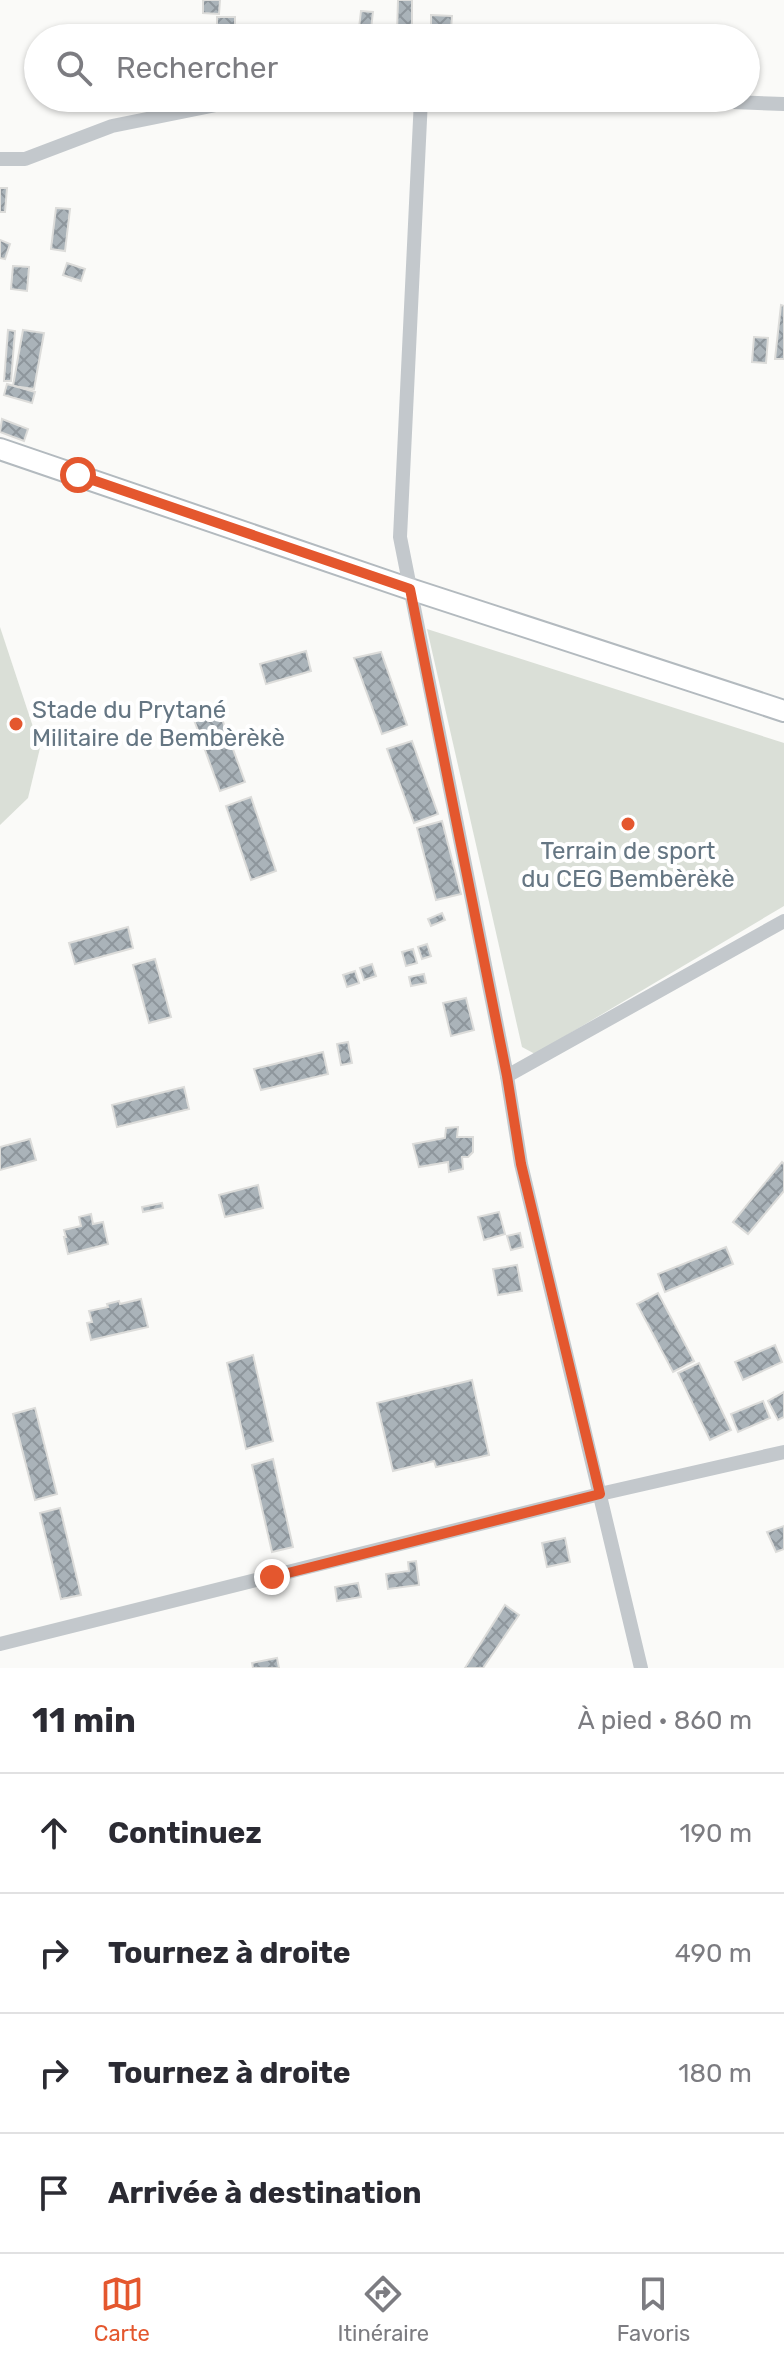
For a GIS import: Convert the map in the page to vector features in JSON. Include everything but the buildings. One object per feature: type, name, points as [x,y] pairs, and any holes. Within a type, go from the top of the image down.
[{"type":"main road","points":[[0,449],[410,589],[784,711]]},
{"type":"street","points":[[760,103],[784,104]]},
{"type":"street","points":[[0,159],[25,159],[112,126],[181,112]]},
{"type":"street","points":[[420,112],[400,537],[507,1076],[521,1164],[641,1668]]},
{"type":"street","points":[[507,1076],[784,921]]},
{"type":"street","points":[[0,1644],[600,1494],[784,1452]]},
{"type":"shaded area","name":"Stade du Prytané Militaire de Bembèrèkè","points":[[0,627],[40,748],[28,798],[0,825]]},
{"type":"shaded area","name":"Terrain de sport du CEG Bembèrèkè","points":[[427,629],[784,743],[784,906],[535,1054],[522,1047]]},
{"type":"place","name":"Stade du Prytané Militaire de Bembèrèkè","points":[[16,724]]},
{"type":"place","name":"Terrain de sport du CEG Bembèrèkè","points":[[628,824]]},
{"type":"route","points":[[78,475],[410,589],[507,1076],[521,1164],[600,1494],[272,1577]]}]
